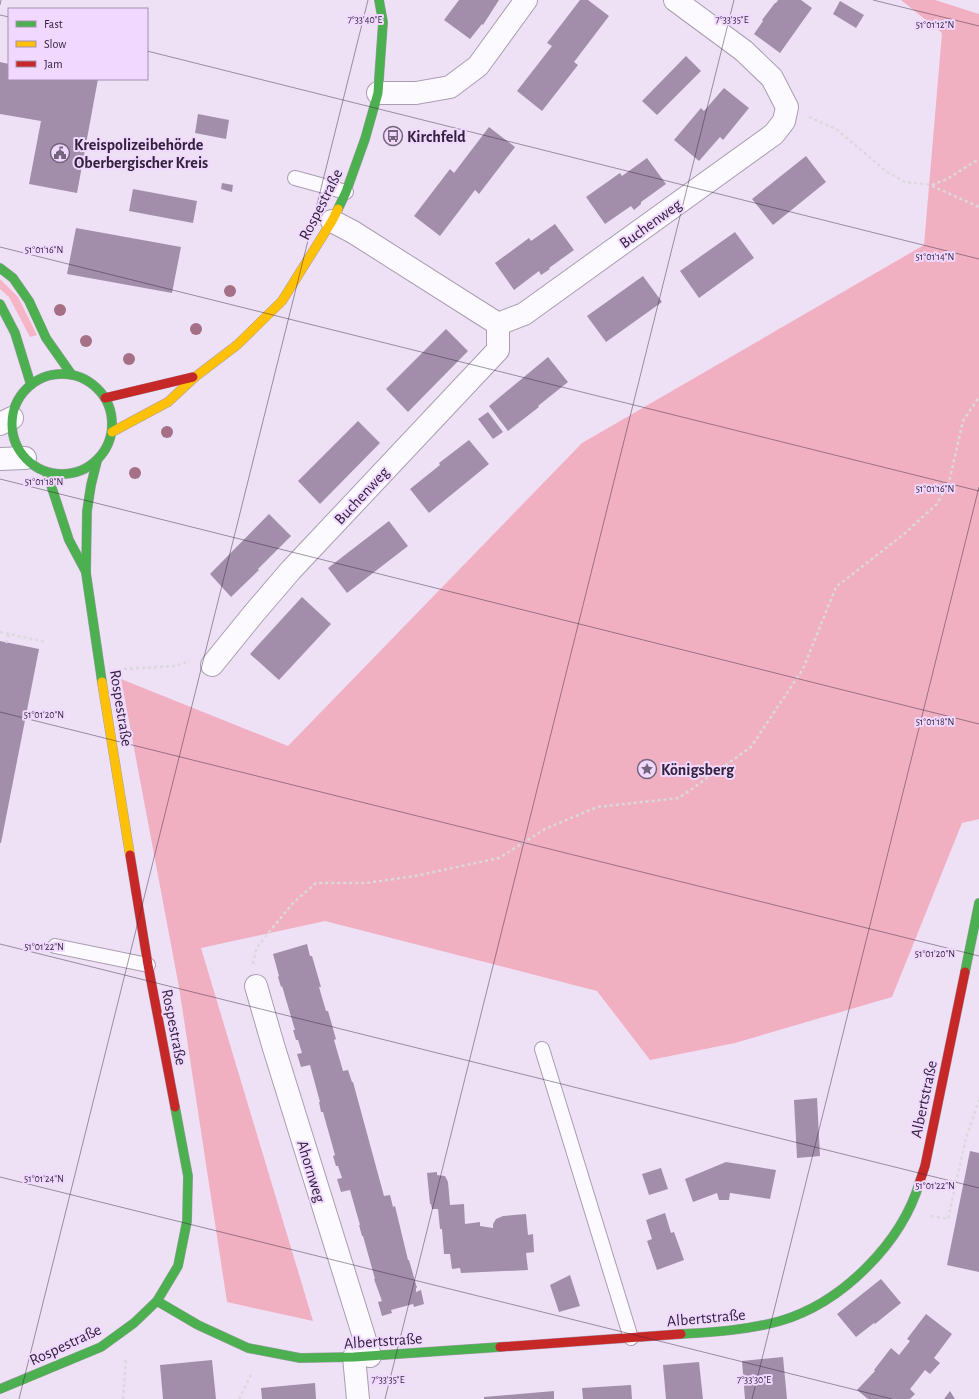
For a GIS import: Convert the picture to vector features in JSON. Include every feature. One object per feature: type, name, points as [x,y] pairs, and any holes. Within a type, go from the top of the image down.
[{"type":"street","name":"Rospestraße","points":[[112,432],[168,402],[195,377],[236,345],[282,301],[332,221],[346,192],[365,139],[378,93],[382,22],[379,0]]},
{"type":"street","points":[[378,93],[416,93],[450,87],[478,66],[526,0]]},
{"type":"street","points":[[675,0],[744,51],[772,78],[787,107]]},
{"type":"street","name":"Buchenweg","points":[[212,665],[254,612],[291,570],[498,350],[498,324],[524,314],[774,134],[784,121],[787,107]]},
{"type":"street","points":[[332,221],[353,232],[498,324]]},
{"type":"street","points":[[0,268],[13,278],[29,301],[46,338],[72,375]]},
{"type":"street","points":[[0,304],[14,329],[31,385]]},
{"type":"street","name":"Rospestraße","points":[[58,374],[72,375],[91,383],[106,398],[112,414],[112,432],[107,448],[96,461],[82,471],[65,475],[47,473],[35,467],[25,458],[17,446],[13,432],[6,421],[22,394],[31,385],[44,378],[58,374]]},
{"type":"street","name":"Rospestraße","points":[[106,398],[195,377]]},
{"type":"street","points":[[0,459],[25,458]]},
{"type":"street","name":"Rospestraße","points":[[0,1389],[101,1348],[134,1323],[157,1301],[178,1266],[187,1221],[188,1176],[148,965],[100,670],[86,573],[87,511],[96,461]]},
{"type":"street","name":"Rospestraße","points":[[47,473],[69,540],[86,573]]},
{"type":"street","name":"Albertstraße","points":[[157,1301],[198,1325],[248,1348],[300,1358],[362,1357],[741,1330],[794,1316],[823,1301],[850,1283],[871,1264],[889,1242],[917,1192],[925,1166],[979,903]]},
{"type":"street","name":"Ahornweg","points":[[256,986],[362,1357],[358,1399]]},
{"type":"lane","points":[[295,178],[346,192]]},
{"type":"lane","points":[[54,946],[148,965]]},
{"type":"lane","points":[[542,1049],[631,1338]]},
{"type":"path","points":[[787,107],[836,129],[887,172],[905,182],[932,185],[979,207]]},
{"type":"path","points":[[932,185],[947,180],[979,159]]},
{"type":"path","points":[[256,986],[252,967],[256,950],[293,903],[316,883],[366,883],[415,876],[498,858],[545,829],[597,807],[679,798],[751,747],[803,669],[836,587],[904,534],[937,504],[949,482],[963,421],[979,397]]},
{"type":"path","points":[[0,632],[45,642]]},
{"type":"path","points":[[6,643],[9,634]]},
{"type":"path","points":[[100,670],[175,666],[199,658],[212,665]]},
{"type":"path","points":[[907,1211],[948,1219],[966,1138],[979,1100]]},
{"type":"path","points":[[118,1335],[126,1358],[123,1399]]},
{"type":"path","points":[[239,1399],[263,1351]]},
{"type":"shaded area","points":[[901,0],[935,0],[979,14],[979,819],[962,823],[892,997],[735,1043],[650,1060],[597,991],[325,921],[201,948],[313,1321],[227,1302],[179,987],[121,679],[288,746],[582,443],[924,245],[942,33]]},
{"type":"shaded area","points":[[0,279],[18,297],[37,335],[30,337],[9,297],[0,289]]},
{"type":"building","points":[[459,0],[499,0],[483,25],[482,24],[470,39],[444,20]]},
{"type":"building","points":[[580,0],[588,0],[609,16],[574,62],[578,65],[542,111],[517,91],[552,46],[547,43]]},
{"type":"building","points":[[778,0],[801,0],[812,8],[780,53],[754,34],[763,21],[762,20]]},
{"type":"building","points":[[840,1],[864,15],[856,28],[833,14]]},
{"type":"building","points":[[686,56],[701,71],[657,115],[642,101]]},
{"type":"building","name":"Kreispolizeibehörde Oberbergischer Kreis","points":[[0,62],[8,64],[8,80],[98,80],[77,193],[29,184],[41,121],[0,114]]},
{"type":"building","points":[[724,88],[749,108],[723,140],[720,137],[699,161],[674,140],[701,108],[704,111]]},
{"type":"building","points":[[198,114],[229,120],[226,139],[195,133]]},
{"type":"building","points":[[489,127],[515,147],[479,194],[475,190],[440,236],[414,216],[450,169],[454,173]]},
{"type":"building","points":[[806,156],[826,182],[773,225],[752,199]]},
{"type":"building","points":[[647,158],[666,184],[641,202],[641,204],[634,210],[631,206],[605,224],[586,197],[620,173],[622,176]]},
{"type":"building","points":[[222,183],[233,185],[232,192],[221,189]]},
{"type":"building","points":[[133,189],[197,201],[193,223],[129,211]]},
{"type":"building","points":[[555,224],[574,250],[541,275],[539,271],[514,290],[495,263],[529,238],[531,241]]},
{"type":"building","points":[[76,228],[181,247],[172,293],[67,274]]},
{"type":"building","points":[[735,232],[754,258],[699,298],[680,271]]},
{"type":"building","points":[[643,276],[662,302],[606,342],[587,316]]},
{"type":"building","points":[[446,329],[468,351],[408,412],[386,389]]},
{"type":"building","points":[[548,357],[568,382],[508,431],[489,406]]},
{"type":"building","points":[[488,412],[503,432],[493,439],[478,419]]},
{"type":"building","points":[[358,421],[380,443],[320,504],[298,481]]},
{"type":"building","points":[[469,440],[489,464],[429,513],[410,489],[440,465],[439,463]]},
{"type":"building","points":[[269,514],[291,536],[231,597],[210,574]]},
{"type":"building","points":[[389,521],[408,546],[347,593],[328,568]]},
{"type":"building","points":[[302,597],[331,624],[279,680],[250,654]]},
{"type":"building","points":[[0,641],[39,649],[1,843],[0,843]]},
{"type":"building","points":[[307,944],[321,987],[319,987],[326,1011],[328,1011],[336,1039],[334,1040],[343,1071],[348,1070],[353,1082],[384,1196],[390,1195],[393,1207],[395,1206],[408,1260],[417,1288],[416,1292],[421,1290],[424,1304],[414,1307],[413,1304],[391,1310],[392,1313],[382,1316],[378,1302],[382,1301],[374,1279],[350,1190],[341,1192],[337,1179],[342,1178],[333,1156],[335,1155],[323,1112],[321,1112],[320,1102],[310,1065],[301,1067],[297,1054],[302,1053],[293,1030],[295,1030],[278,977],[273,954]]},
{"type":"building","points":[[817,1098],[820,1156],[797,1158],[794,1100]]},
{"type":"building","points":[[970,1151],[979,1153],[979,1272],[947,1265]]},
{"type":"building","points":[[726,1162],[776,1170],[770,1199],[730,1193],[729,1200],[719,1200],[717,1193],[693,1202],[685,1179]]},
{"type":"building","points":[[661,1168],[668,1189],[649,1195],[642,1174]]},
{"type":"building","points":[[437,1172],[437,1175],[445,1176],[448,1182],[450,1205],[464,1204],[465,1224],[480,1222],[480,1226],[493,1228],[493,1224],[496,1219],[503,1216],[526,1214],[528,1235],[533,1234],[534,1252],[526,1253],[528,1270],[461,1273],[460,1268],[452,1269],[450,1254],[444,1254],[442,1229],[440,1229],[438,1209],[432,1209],[430,1204],[427,1173]]},
{"type":"building","points":[[665,1213],[671,1233],[674,1232],[684,1260],[657,1270],[647,1241],[652,1239],[646,1220]]},
{"type":"building","points":[[570,1275],[580,1306],[559,1312],[550,1285]]},
{"type":"building","points":[[881,1279],[901,1303],[856,1337],[837,1314]]},
{"type":"building","points":[[926,1314],[952,1334],[934,1358],[940,1363],[930,1374],[925,1370],[910,1389],[915,1394],[910,1399],[868,1399],[857,1390],[875,1371],[874,1370],[891,1348],[899,1355],[910,1341],[907,1339]]},
{"type":"building","points":[[783,1357],[787,1399],[745,1399],[742,1361]]},
{"type":"building","points":[[212,1360],[216,1399],[163,1399],[160,1365]]},
{"type":"building","points":[[699,1362],[703,1399],[666,1399],[663,1365]]},
{"type":"building","points":[[315,1383],[316,1399],[262,1399],[261,1388]]},
{"type":"building","points":[[631,1385],[632,1399],[583,1399],[582,1388]]},
{"type":"building","points":[[554,1391],[554,1399],[484,1399],[484,1397]]},
{"type":"building","points":[[950,1391],[955,1399],[944,1399]]},
{"type":"traffic: fast","points":[[338,209],[346,192],[365,139],[378,93],[383,22],[379,0]]},
{"type":"traffic: fast","points":[[0,268],[13,278],[29,301],[46,338],[72,375]]},
{"type":"traffic: fast","points":[[0,304],[15,333],[31,385]]},
{"type":"traffic: fast","points":[[62,374],[72,375],[90,382],[104,396],[111,414],[112,424],[111,434],[104,452],[90,466],[72,473],[62,474],[52,473],[34,466],[20,452],[13,434],[12,424],[13,414],[20,396],[34,382],[52,375],[62,374]]},
{"type":"traffic: fast","points":[[97,461],[87,511],[86,573],[102,682]]},
{"type":"traffic: fast","points":[[47,473],[69,540],[86,572]]},
{"type":"traffic: fast","points":[[965,972],[979,903]]},
{"type":"traffic: fast","points":[[0,1389],[101,1347],[134,1323],[157,1301],[178,1266],[187,1221],[188,1176],[175,1107]]},
{"type":"traffic: fast","points":[[681,1334],[756,1327],[780,1321],[803,1312],[826,1300],[847,1285],[866,1268],[884,1248],[899,1226],[911,1204],[920,1181]]},
{"type":"traffic: fast","points":[[157,1301],[198,1325],[248,1348],[300,1358],[354,1357],[500,1347]]},
{"type":"traffic: slow","points":[[112,432],[168,402],[195,377],[237,345],[282,301],[338,209]]},
{"type":"traffic: slow","points":[[102,682],[130,855]]},
{"type":"traffic: jam","points":[[105,398],[193,377]]},
{"type":"traffic: jam","points":[[130,855],[148,965],[175,1107]]},
{"type":"traffic: jam","points":[[920,1181],[925,1166],[965,972]]},
{"type":"traffic: jam","points":[[500,1347],[681,1334]]},
{"type":"place","name":"Kirchfeld","points":[[393,136]]},
{"type":"place","name":"Kreispolizeibehörde Oberbergischer Kreis","points":[[60,153]]},
{"type":"place","name":"Königsberg","points":[[647,769]]}]
